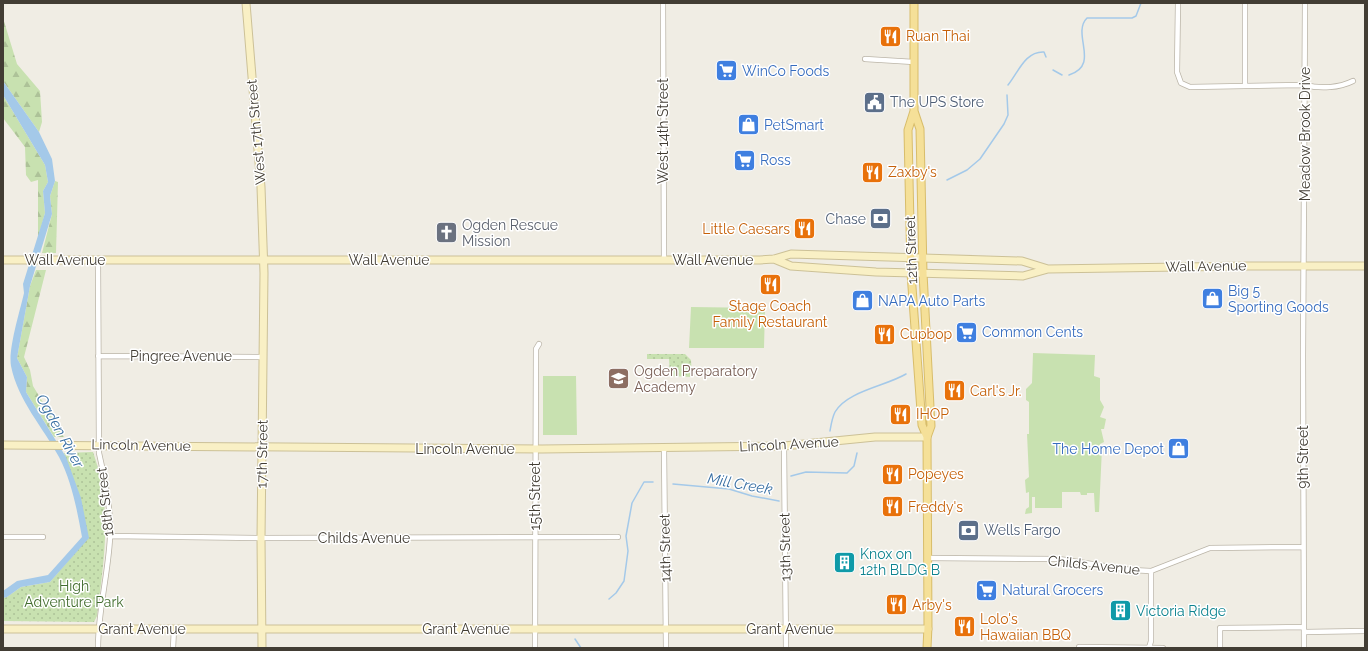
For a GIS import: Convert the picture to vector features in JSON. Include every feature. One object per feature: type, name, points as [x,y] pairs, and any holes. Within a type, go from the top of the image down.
[{"type":"main road","name":"12th Street","points":[[914,3],[914,111],[908,130],[910,258],[922,425],[927,437]]},
{"type":"main road","name":"12th Street","points":[[914,111],[920,129],[923,273],[931,426],[927,437],[927,648]]},
{"type":"main road","name":"12th Street","points":[[928,629],[931,648]]},
{"type":"street","name":"West 17th Street","points":[[246,3],[261,187],[262,261]]},
{"type":"street","name":"West 14th Street","points":[[663,3],[664,259]]},
{"type":"street","points":[[1178,3],[1178,72],[1181,83],[1190,87],[1305,85],[1312,87],[1342,86],[1353,81]]},
{"type":"street","points":[[1245,3],[1245,86]]},
{"type":"street","name":"Meadow Brook Drive","points":[[1304,266],[1305,3]]},
{"type":"street","points":[[865,59],[914,62]]},
{"type":"street","name":"Wall Avenue","points":[[3,260],[262,261],[774,259],[791,254],[1022,261],[1048,269]]},
{"type":"street","name":"Wall Avenue","points":[[774,259],[790,266],[911,273],[1023,276],[1048,269],[1365,266]]},
{"type":"street","name":"18th Street","points":[[98,260],[99,445],[110,536],[98,629],[98,648]]},
{"type":"street","name":"17th Street","points":[[262,261],[262,648]]},
{"type":"street","name":"9th Street","points":[[1304,266],[1304,648]]},
{"type":"street","name":"15th Street","points":[[535,648],[536,349],[539,344]]},
{"type":"street","name":"Pingree Avenue","points":[[98,356],[263,356]]},
{"type":"street","name":"Lincoln Avenue","points":[[3,445],[374,447],[407,450],[664,448],[784,446],[875,437],[927,437]]},
{"type":"street","name":"13th Street","points":[[784,446],[786,648]]},
{"type":"street","name":"14th Street","points":[[664,448],[666,648]]},
{"type":"street","points":[[3,536],[43,537]]},
{"type":"street","name":"Childs Avenue","points":[[110,536],[261,538],[618,537]]},
{"type":"street","name":"Childs Avenue","points":[[928,558],[1061,559],[1131,570],[1151,571],[1210,548],[1303,546]]},
{"type":"street","points":[[1149,648],[1151,641],[1151,571]]},
{"type":"street","points":[[1220,648],[1220,628],[1365,631]]},
{"type":"street","name":"Grant Avenue","points":[[3,629],[928,629]]},
{"type":"street","points":[[173,648],[174,629]]},
{"type":"street","points":[[1079,647],[1163,648]]},
{"type":"green space","points":[[3,18],[17,64],[40,91],[42,122],[39,132],[3,81]]},
{"type":"green space","points":[[3,95],[45,165],[48,182],[43,191],[45,213],[38,238],[38,180],[31,182],[26,175],[25,147],[3,118]]},
{"type":"green space","points":[[55,181],[58,182],[56,253],[42,253],[52,214],[50,196]]},
{"type":"green space","points":[[36,270],[46,270],[24,357],[30,370],[33,386],[64,437],[54,437],[26,392],[27,377],[17,358],[30,286]]},
{"type":"green space","points":[[691,307],[765,308],[764,348],[689,348]]},
{"type":"green space","points":[[1033,353],[1095,355],[1094,376],[1100,378],[1100,400],[1104,407],[1100,417],[1106,419],[1104,429],[1101,429],[1104,442],[1100,444],[1102,448],[1099,512],[1095,512],[1094,493],[1081,495],[1080,492],[1062,492],[1062,508],[1035,508],[1035,497],[1032,497],[1032,513],[1025,514],[1026,509],[1029,507],[1029,492],[1026,493],[1025,480],[1029,477],[1027,434],[1029,434],[1029,402],[1026,400],[1026,389],[1032,383]]},
{"type":"green space","points":[[647,354],[685,354],[691,360],[692,377],[670,376],[669,359],[647,359]]},
{"type":"green space","points":[[543,376],[576,376],[577,435],[543,435]]},
{"type":"green space","name":"High Adventure Park","points":[[93,452],[103,493],[105,513],[104,554],[100,595],[97,616],[94,622],[3,621],[3,598],[7,597],[21,587],[50,582],[88,538],[64,453]]},
{"type":"water","points":[[3,81],[39,132],[52,159],[55,181],[50,196],[52,214],[30,286],[17,358],[27,377],[26,392],[66,457],[81,498],[89,538],[50,582],[21,587],[7,597],[3,598],[3,591],[17,581],[48,575],[82,537],[74,496],[64,467],[53,446],[19,391],[11,366],[11,350],[24,293],[23,284],[45,213],[43,191],[48,182],[45,165],[3,95]]},
{"type":"waterway","name":"Mill Creek","points":[[1069,75],[1078,70],[1083,64],[1085,57],[1082,32],[1083,25],[1087,18],[1132,18],[1136,16],[1141,3]]},
{"type":"waterway","name":"Mill Creek","points":[[1008,85],[1023,64],[1032,55],[1044,52],[1046,57]]},
{"type":"waterway","name":"Mill Creek","points":[[1053,70],[1062,75]]},
{"type":"waterway","name":"Mill Creek","points":[[947,180],[967,170],[980,159],[1004,124],[1008,115],[1007,95]]},
{"type":"waterway","name":"Mill Creek","points":[[830,431],[835,412],[848,399],[906,374]]},
{"type":"waterway","name":"Mill Creek","points":[[791,476],[806,472],[847,473],[854,466],[857,453]]},
{"type":"waterway","name":"Mill Creek","points":[[609,599],[616,593],[624,581],[628,551],[626,536],[632,503],[644,482],[653,482]]},
{"type":"waterway","name":"Mill Creek","points":[[673,484],[729,489],[752,496],[779,501]]},
{"type":"waterway","name":"Mill Creek","points":[[575,639],[581,648]]},
{"type":"place","name":"Ruan Thai","points":[[890,36]]},
{"type":"place","name":"WinCo Foods","points":[[726,71]]},
{"type":"place","name":"The UPS Store","points":[[875,102]]},
{"type":"place","name":"PetSmart","points":[[748,125]]},
{"type":"place","name":"Ross","points":[[745,160]]},
{"type":"place","name":"Zaxby's","points":[[872,172]]},
{"type":"place","name":"Chase","points":[[881,219]]},
{"type":"place","name":"Little Caesars","points":[[805,229]]},
{"type":"place","name":"Ogden Rescue Mission","points":[[446,233]]},
{"type":"place","name":"Stage Coach Family Restaurant","points":[[770,284]]},
{"type":"place","name":"Big 5 Sporting Goods","points":[[1213,299]]},
{"type":"place","name":"NAPA Auto Parts","points":[[863,301]]},
{"type":"place","name":"Common Cents","points":[[967,332]]},
{"type":"place","name":"Cupbop","points":[[884,334]]},
{"type":"place","name":"Ogden Preparatory Academy","points":[[618,379]]},
{"type":"place","name":"Carl's Jr.","points":[[954,391]]},
{"type":"place","name":"IHOP","points":[[900,414]]},
{"type":"place","name":"The Home Depot","points":[[1179,449]]},
{"type":"place","name":"Popeyes","points":[[892,474]]},
{"type":"place","name":"Freddy's","points":[[892,507]]},
{"type":"place","name":"Wells Fargo","points":[[968,530]]},
{"type":"place","name":"Knox on 12th BLDG B","points":[[845,562]]},
{"type":"place","name":"Natural Grocers","points":[[987,590]]},
{"type":"place","name":"Arby's","points":[[896,605]]},
{"type":"place","name":"Victoria Ridge","points":[[1121,611]]},
{"type":"place","name":"Lolo's Hawaiian BBQ","points":[[965,627]]},
{"type":"water label","name":"Ogden River","points":[[60,431]]}]
